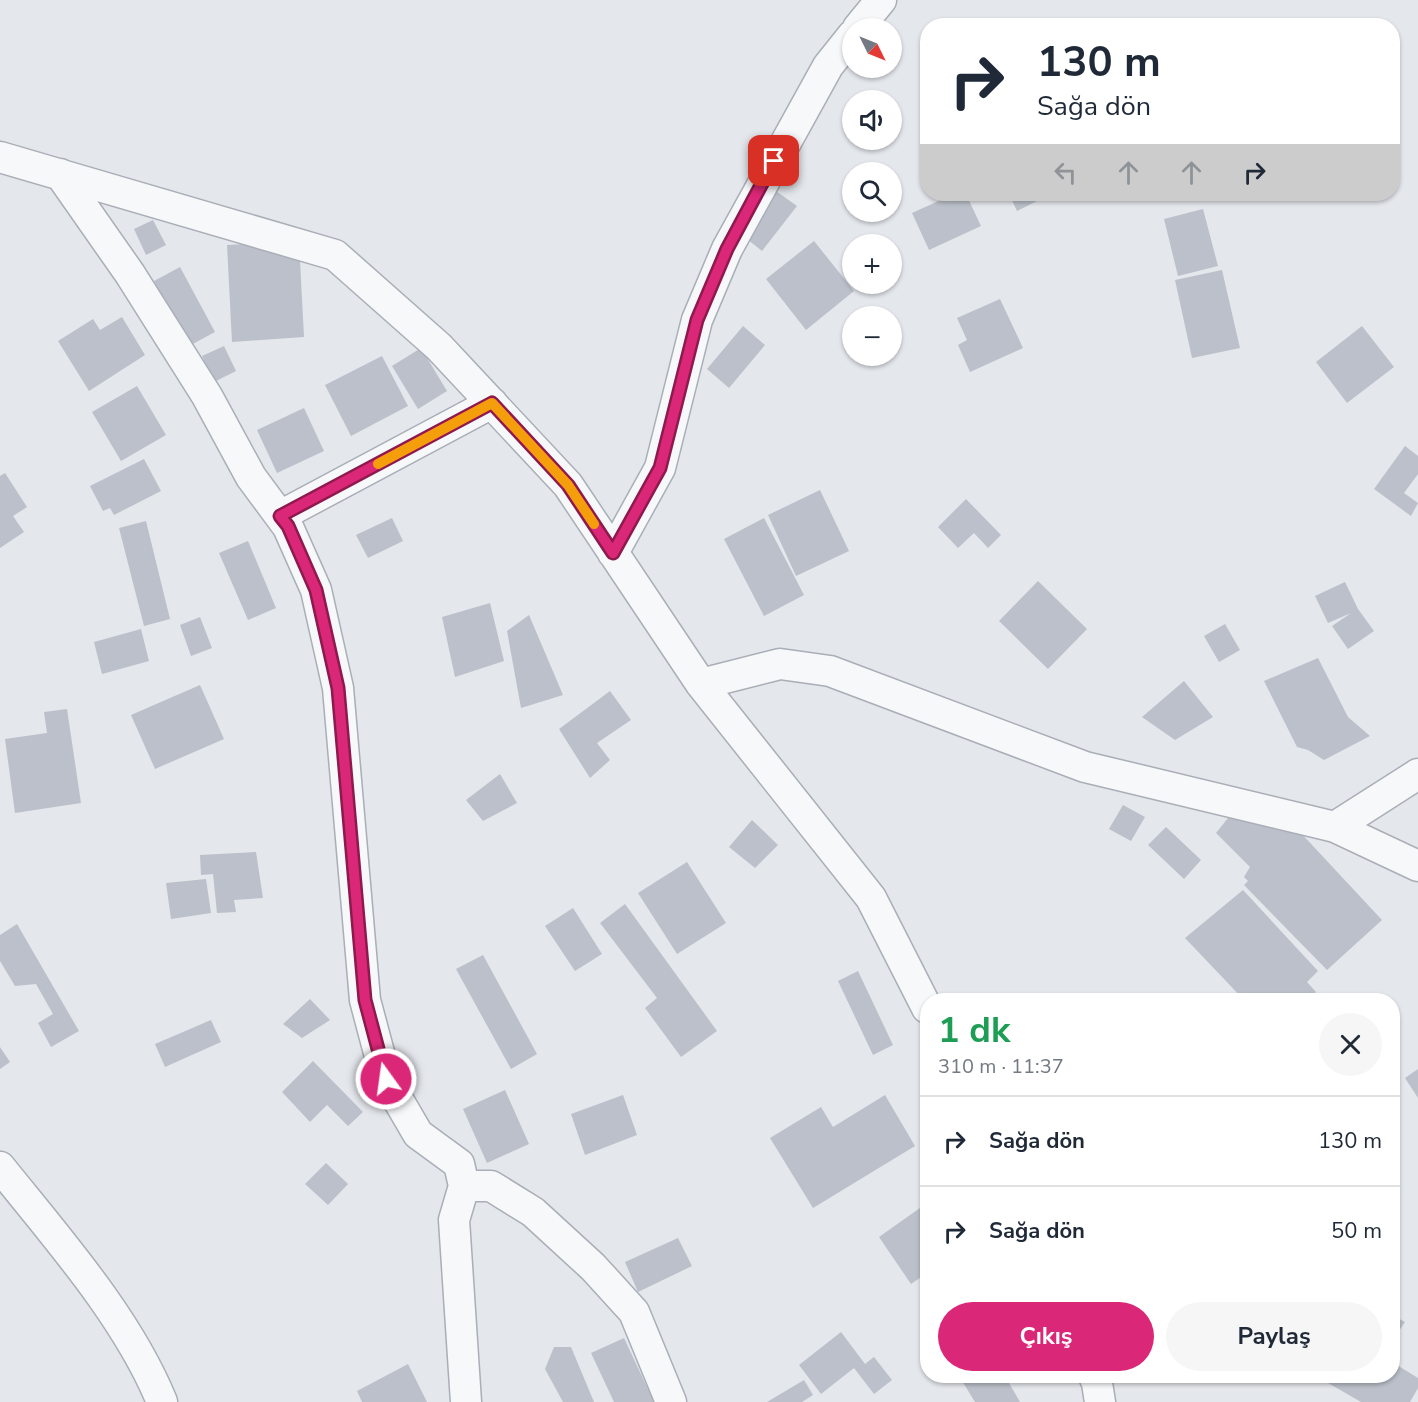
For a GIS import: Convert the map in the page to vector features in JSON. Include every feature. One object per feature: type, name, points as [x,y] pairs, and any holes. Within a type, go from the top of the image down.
[{"type":"street","points":[[866,18],[881,0]]},
{"type":"street","points":[[613,553],[660,468],[697,320],[727,249],[828,66],[842,48]]},
{"type":"street","points":[[0,157],[335,255],[439,347],[568,485],[701,684],[871,898],[920,994]]},
{"type":"street","points":[[60,174],[130,274],[207,396],[251,477],[288,526],[316,590],[338,688],[365,1000],[386,1079],[418,1134],[459,1164],[464,1186],[454,1220],[466,1402]]},
{"type":"street","points":[[280,516],[492,403]]},
{"type":"street","points":[[701,684],[780,664],[830,671],[1085,767],[1335,827],[1418,866]]},
{"type":"street","points":[[1335,827],[1418,774]]},
{"type":"street","points":[[0,1167],[75,1260],[148,1367],[162,1402]]},
{"type":"street","points":[[464,1186],[490,1186],[533,1212],[593,1268],[634,1312],[671,1402]]},
{"type":"street","points":[[1096,1383],[1100,1402]]},
{"type":"building","points":[[776,191],[797,206],[762,251],[742,235]]},
{"type":"building","points":[[939,201],[969,201],[981,226],[929,250],[912,213]]},
{"type":"building","points":[[1012,201],[1037,201],[1017,211]]},
{"type":"building","points":[[1203,209],[1218,266],[1178,276],[1164,219]]},
{"type":"building","points":[[153,220],[166,245],[146,255],[134,229]]},
{"type":"building","points":[[299,241],[304,337],[232,342],[227,245]]},
{"type":"building","points":[[814,241],[842,276],[842,294],[850,294],[806,330],[766,279]]},
{"type":"building","points":[[180,267],[215,332],[189,346],[154,281]]},
{"type":"building","points":[[1222,270],[1240,348],[1192,358],[1175,280]]},
{"type":"building","points":[[1000,299],[1023,348],[970,372],[958,345],[967,340],[957,318]]},
{"type":"building","points":[[122,317],[145,355],[89,391],[58,341],[93,319],[100,330]]},
{"type":"building","points":[[743,326],[765,345],[729,388],[707,369]]},
{"type":"building","points":[[1362,326],[1394,367],[1347,403],[1316,362]]},
{"type":"building","points":[[224,346],[236,371],[214,382],[202,356]]},
{"type":"building","points":[[421,348],[447,391],[418,409],[392,366]]},
{"type":"building","points":[[382,356],[408,406],[351,436],[325,385]]},
{"type":"building","points":[[137,386],[166,435],[121,461],[92,412]]},
{"type":"building","points":[[304,408],[324,451],[277,473],[257,430]]},
{"type":"building","points":[[1405,446],[1418,456],[1418,474],[1404,493],[1418,503],[1411,516],[1374,489]]},
{"type":"building","points":[[144,459],[161,491],[114,515],[110,508],[103,511],[90,486]]},
{"type":"building","points":[[5,473],[27,507],[13,516],[24,532],[0,548],[0,476]]},
{"type":"building","points":[[820,490],[849,551],[796,576],[768,515]]},
{"type":"building","points":[[966,499],[1001,535],[988,548],[974,533],[958,548],[938,527]]},
{"type":"building","points":[[392,518],[403,541],[368,558],[356,535]]},
{"type":"building","points":[[764,518],[804,595],[764,616],[724,539]]},
{"type":"building","points":[[146,521],[170,619],[144,626],[119,528]]},
{"type":"building","points":[[248,541],[276,608],[248,620],[219,553]]},
{"type":"building","points":[[1038,581],[1087,629],[1048,669],[999,621]]},
{"type":"building","points":[[1345,582],[1358,609],[1374,631],[1348,649],[1332,626],[1351,613],[1328,623],[1315,596]]},
{"type":"building","points":[[490,603],[504,661],[455,677],[442,617]]},
{"type":"building","points":[[529,615],[563,695],[521,708],[507,631]]},
{"type":"building","points":[[200,617],[212,648],[191,656],[180,625]]},
{"type":"building","points":[[1225,624],[1240,650],[1219,662],[1204,636]]},
{"type":"building","points":[[141,629],[149,661],[102,674],[94,642]]},
{"type":"building","points":[[1318,658],[1348,717],[1370,736],[1324,760],[1308,750],[1297,747],[1264,681]]},
{"type":"building","points":[[1184,681],[1213,717],[1175,740],[1142,717]]},
{"type":"building","points":[[200,685],[224,739],[155,769],[131,715]]},
{"type":"building","points":[[610,691],[631,720],[597,743],[610,760],[590,778],[559,729]]},
{"type":"building","points":[[67,709],[81,803],[15,813],[5,739],[47,733],[44,712]]},
{"type":"building","points":[[500,774],[517,803],[483,821],[466,800]]},
{"type":"building","points":[[1123,805],[1145,817],[1131,841],[1109,829]]},
{"type":"building","points":[[1250,810],[1269,827],[1286,817],[1382,920],[1327,970],[1244,885],[1248,881],[1244,877],[1250,867],[1216,833],[1232,813]]},
{"type":"building","points":[[752,820],[778,845],[755,868],[729,847]]},
{"type":"building","points":[[1166,827],[1201,860],[1184,879],[1148,845]]},
{"type":"building","points":[[256,852],[263,898],[234,900],[236,912],[217,913],[213,874],[201,875],[200,855]]},
{"type":"building","points":[[687,862],[726,923],[677,954],[638,893]]},
{"type":"building","points":[[206,879],[211,913],[171,919],[166,883]]},
{"type":"building","points":[[1243,890],[1318,971],[1307,982],[1316,992],[1237,993],[1185,938]]},
{"type":"building","points":[[625,904],[717,1031],[681,1057],[645,1008],[657,998],[600,923]]},
{"type":"building","points":[[573,908],[602,954],[575,971],[545,926]]},
{"type":"building","points":[[17,924],[79,1031],[51,1047],[38,1023],[53,1014],[36,984],[15,986],[0,961],[0,935]]},
{"type":"building","points":[[483,955],[537,1054],[511,1069],[456,969]]},
{"type":"building","points":[[858,971],[893,1045],[873,1055],[838,981]]},
{"type":"building","points":[[310,999],[330,1020],[302,1038],[283,1024]]},
{"type":"building","points":[[211,1020],[221,1042],[165,1067],[155,1044]]},
{"type":"building","points":[[0,1047],[10,1062],[0,1069]]},
{"type":"building","points":[[313,1061],[363,1112],[348,1126],[327,1105],[310,1122],[282,1092]]},
{"type":"building","points":[[1418,1069],[1418,1098],[1405,1078]]},
{"type":"building","points":[[505,1090],[529,1144],[487,1163],[463,1109]]},
{"type":"building","points":[[623,1095],[637,1135],[585,1155],[571,1114]]},
{"type":"building","points":[[885,1095],[915,1146],[813,1208],[770,1138],[821,1107],[833,1127]]},
{"type":"building","points":[[326,1163],[348,1184],[328,1205],[305,1184]]},
{"type":"building","points":[[920,1208],[920,1278],[911,1284],[879,1237]]},
{"type":"building","points":[[678,1238],[692,1266],[638,1292],[625,1262]]},
{"type":"building","points":[[1400,1319],[1405,1322],[1400,1329]]},
{"type":"building","points":[[841,1332],[865,1364],[874,1357],[892,1380],[874,1394],[854,1368],[821,1394],[799,1365]]},
{"type":"building","points":[[624,1338],[654,1402],[614,1402],[591,1353]]},
{"type":"building","points":[[554,1347],[571,1347],[594,1402],[563,1402],[545,1369]]},
{"type":"building","points":[[408,1364],[427,1402],[362,1402],[357,1391]]},
{"type":"building","points":[[1400,1367],[1418,1378],[1418,1388],[1410,1402],[1361,1402],[1328,1383],[1400,1383]]},
{"type":"building","points":[[804,1380],[813,1395],[802,1402],[767,1402]]},
{"type":"building","points":[[963,1383],[1009,1383],[1020,1402],[975,1402]]},
{"type":"slow traffic","points":[[378,464],[492,403],[568,485],[594,524]]},
{"type":"route","points":[[386,1079],[365,1000],[338,688],[316,590],[288,526],[280,516],[492,403],[568,485],[613,553],[660,468],[697,320],[727,249],[774,161]]}]
